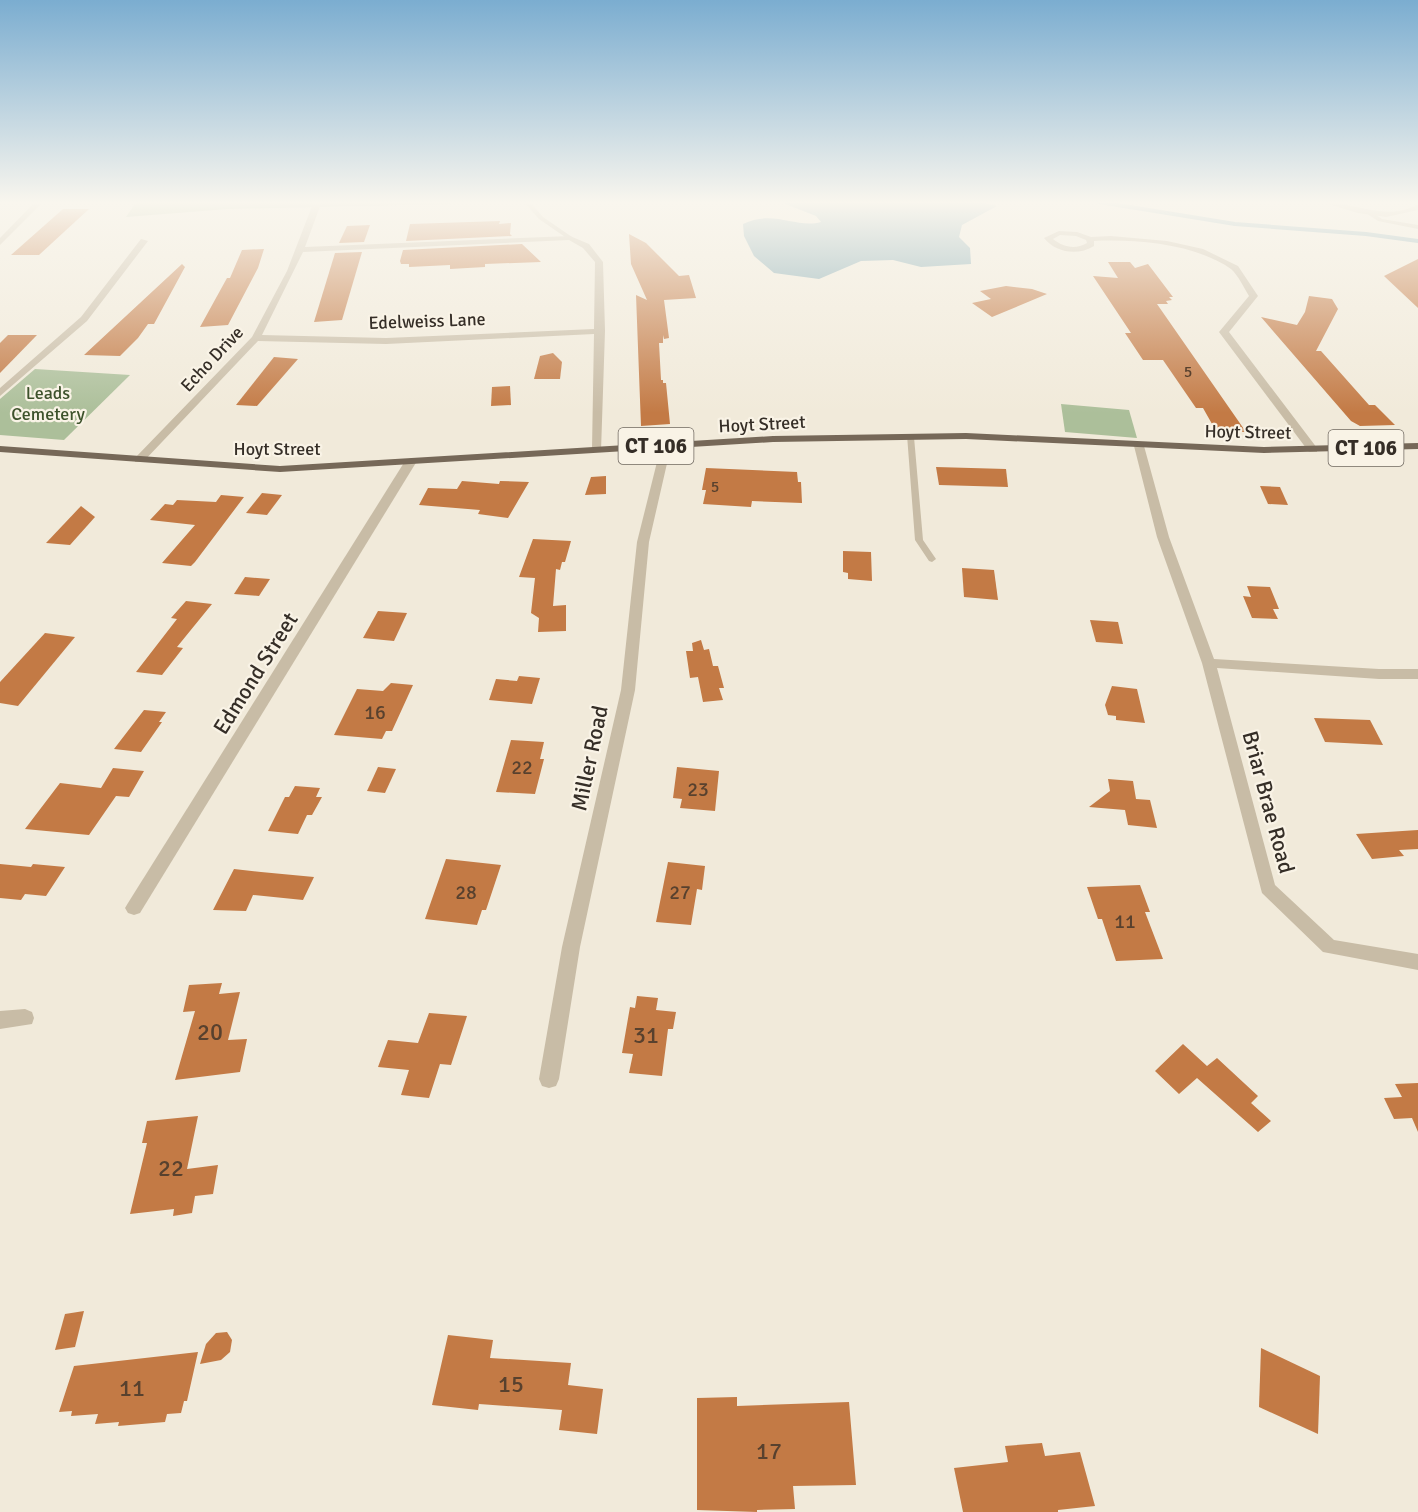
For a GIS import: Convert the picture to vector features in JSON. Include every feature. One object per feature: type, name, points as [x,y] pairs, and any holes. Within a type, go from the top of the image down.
[{"type":"main road","name":"Hoyt Street","points":[[0,449],[280,469],[773,439],[1022,437],[1139,446],[1264,450],[1418,446]]},
{"type":"street","points":[[0,393],[84,319],[120,272]]},
{"type":"street","name":"Echo Drive","points":[[139,460],[256,338],[269,317],[291,272]]},
{"type":"street","points":[[597,449],[599,272]]},
{"type":"street","points":[[1237,272],[1254,296],[1224,332],[1313,450]]},
{"type":"street","name":"Edelweiss Lane","points":[[256,338],[386,341],[600,331]]},
{"type":"street","name":"Miller Road","points":[[549,1079],[571,947],[628,690],[643,542],[666,446]]},
{"type":"street","name":"Briar Brae Road","points":[[1139,446],[1163,537],[1209,663],[1268,888],[1329,947],[1418,962]]},
{"type":"street","name":"Edmond Street","points":[[134,908],[411,461]]},
{"type":"street","points":[[1209,663],[1379,674],[1418,674]]},
{"type":"street","points":[[0,1020],[25,1018]]},
{"type":"lane","points":[[910,437],[919,540],[932,559]]},
{"type":"green space","name":"Leads Cemetery","points":[[35,369],[130,375],[64,440],[0,435],[0,399]]},
{"type":"green space","points":[[1061,404],[1129,410],[1137,438],[1065,432]]},
{"type":"water","points":[[772,272],[836,272],[819,279]]},
{"type":"building","points":[[174,272],[183,272],[154,324],[148,324],[120,356],[84,355]]},
{"type":"building","points":[[233,272],[256,272],[228,325],[200,327],[227,278],[230,278]]},
{"type":"building","points":[[329,272],[356,272],[342,320],[314,322]]},
{"type":"building","points":[[634,272],[675,272],[679,276],[689,275],[696,298],[664,300],[669,338],[664,339],[663,335],[663,343],[659,343],[661,380],[666,383],[670,424],[641,426],[636,295],[647,300]]},
{"type":"building","points":[[1114,272],[1154,272],[1173,297],[1169,297],[1172,300],[1166,301],[1168,304],[1157,304],[1246,432],[1216,431],[1203,408],[1196,408],[1163,360],[1143,360],[1125,333],[1131,333],[1093,276],[1118,278]]},
{"type":"building","points":[[1393,272],[1418,272],[1418,308],[1384,276]]},
{"type":"building","points":[[1006,286],[1032,289],[1047,294],[992,317],[972,303],[991,299],[980,291]]},
{"type":"building","points":[[1309,296],[1332,299],[1338,309],[1316,351],[1321,351],[1369,405],[1375,405],[1395,425],[1360,426],[1351,421],[1261,317],[1297,325],[1305,312]]},
{"type":"building","points":[[8,335],[37,335],[0,373],[0,343]]},
{"type":"building","points":[[553,353],[562,362],[560,379],[534,379],[540,356]]},
{"type":"building","points":[[274,357],[298,359],[257,406],[236,405]]},
{"type":"building","points":[[510,386],[511,405],[491,406],[492,387]]},
{"type":"building","points":[[936,467],[1006,469],[1008,487],[939,485]]},
{"type":"building","points":[[706,468],[797,472],[798,482],[801,482],[802,503],[752,501],[751,507],[703,504],[706,490],[702,490]]},
{"type":"building","points":[[606,476],[606,494],[585,495],[591,477]]},
{"type":"building","points":[[462,481],[499,484],[500,481],[529,482],[508,518],[478,514],[480,510],[419,505],[428,488],[457,489]]},
{"type":"building","points":[[1260,486],[1280,487],[1288,505],[1268,504]]},
{"type":"building","points":[[262,493],[282,495],[267,515],[246,513]]},
{"type":"building","points":[[221,495],[244,497],[195,562],[191,566],[162,563],[195,525],[150,520],[165,504],[173,505],[177,500],[216,502]]},
{"type":"building","points":[[81,506],[95,517],[70,545],[46,543]]},
{"type":"building","points":[[533,539],[571,541],[565,562],[562,562],[560,570],[556,569],[553,606],[566,605],[566,631],[538,632],[539,618],[531,613],[535,578],[519,577]]},
{"type":"building","points":[[843,551],[871,552],[872,581],[848,579],[848,573],[843,572]]},
{"type":"building","points":[[962,568],[994,570],[998,600],[964,597]]},
{"type":"building","points":[[245,577],[270,579],[259,596],[234,594]]},
{"type":"building","points":[[1247,586],[1270,587],[1279,609],[1273,609],[1278,619],[1252,618],[1243,596],[1251,597]]},
{"type":"building","points":[[186,601],[212,604],[177,647],[183,648],[162,675],[136,672],[177,619],[171,618]]},
{"type":"building","points":[[378,611],[407,613],[394,641],[363,638]]},
{"type":"building","points":[[1090,620],[1118,622],[1123,644],[1096,642]]},
{"type":"building","points":[[45,633],[75,637],[18,706],[0,703],[0,682]]},
{"type":"building","points":[[701,640],[704,650],[709,649],[713,666],[718,666],[724,688],[719,688],[723,700],[703,702],[698,677],[690,678],[686,651],[693,651],[692,643]]},
{"type":"building","points":[[519,676],[540,678],[532,704],[489,700],[496,679],[517,681]]},
{"type":"building","points":[[391,683],[413,685],[392,731],[386,731],[382,739],[334,735],[357,689],[383,691]]},
{"type":"building","points":[[1112,686],[1137,689],[1145,723],[1116,720],[1116,716],[1108,715],[1105,705]]},
{"type":"building","points":[[144,710],[166,712],[159,722],[162,722],[141,752],[114,749]]},
{"type":"building","points":[[1314,718],[1370,720],[1383,745],[1325,742]]},
{"type":"building","points":[[511,740],[544,742],[540,759],[544,759],[535,794],[496,792]]},
{"type":"building","points":[[378,767],[396,769],[385,793],[367,791]]},
{"type":"building","points":[[677,767],[719,771],[715,811],[680,808],[682,799],[673,798]]},
{"type":"building","points":[[113,768],[144,771],[129,797],[116,796],[89,835],[25,829],[60,783],[101,788]]},
{"type":"building","points":[[1108,779],[1133,781],[1136,799],[1150,800],[1157,828],[1128,825],[1125,810],[1089,807],[1110,791]]},
{"type":"building","points":[[295,786],[320,788],[316,797],[322,797],[312,815],[307,815],[298,834],[268,831],[285,797],[289,797]]},
{"type":"building","points":[[1418,830],[1418,849],[1399,850],[1404,856],[1372,859],[1356,834]]},
{"type":"building","points":[[446,859],[501,865],[486,910],[482,910],[477,925],[425,919]]},
{"type":"building","points":[[668,862],[705,866],[702,890],[697,889],[691,925],[656,922]]},
{"type":"building","points":[[0,864],[65,867],[46,896],[25,894],[21,900],[0,898]]},
{"type":"building","points":[[234,869],[314,877],[303,900],[253,895],[246,911],[213,910]]},
{"type":"building","points":[[1140,885],[1150,912],[1145,912],[1163,959],[1116,961],[1102,919],[1098,919],[1087,887]]},
{"type":"building","points":[[222,983],[219,994],[240,992],[228,1040],[247,1039],[240,1072],[175,1080],[195,1011],[183,1012],[189,985]]},
{"type":"building","points":[[637,996],[658,998],[656,1010],[676,1012],[673,1029],[668,1029],[662,1076],[629,1073],[633,1054],[622,1053],[630,1007],[635,1008]]},
{"type":"building","points":[[429,1013],[467,1016],[451,1065],[440,1064],[429,1098],[401,1095],[409,1070],[378,1067],[388,1040],[418,1043]]},
{"type":"building","points":[[1183,1044],[1207,1066],[1217,1058],[1258,1096],[1251,1103],[1271,1121],[1258,1132],[1197,1078],[1179,1094],[1155,1071]]},
{"type":"building","points":[[1418,1083],[1418,1132],[1412,1118],[1394,1119],[1384,1098],[1402,1097],[1395,1084]]},
{"type":"building","points":[[198,1116],[187,1169],[218,1165],[213,1194],[195,1196],[192,1213],[173,1216],[174,1209],[130,1214],[147,1143],[142,1143],[147,1121]]},
{"type":"building","points":[[84,1311],[75,1347],[55,1350],[65,1314]]},
{"type":"building","points":[[227,1332],[232,1340],[230,1352],[221,1360],[200,1364],[206,1344],[216,1333]]},
{"type":"building","points":[[448,1335],[493,1340],[490,1358],[571,1363],[568,1385],[603,1389],[597,1434],[559,1430],[562,1410],[479,1404],[478,1410],[432,1405]]},
{"type":"building","points":[[1261,1348],[1320,1376],[1318,1434],[1259,1407]]},
{"type":"building","points":[[198,1352],[187,1401],[184,1401],[181,1413],[167,1414],[165,1422],[118,1426],[119,1422],[95,1424],[98,1414],[71,1416],[72,1411],[59,1412],[74,1366]]},
{"type":"building","points":[[737,1397],[737,1406],[849,1402],[856,1485],[793,1486],[795,1509],[757,1510],[757,1512],[697,1510],[697,1398]]},
{"type":"building","points":[[1042,1443],[1045,1456],[1080,1452],[1095,1506],[1058,1510],[1058,1512],[963,1512],[954,1468],[1008,1462],[1005,1446]]}]
